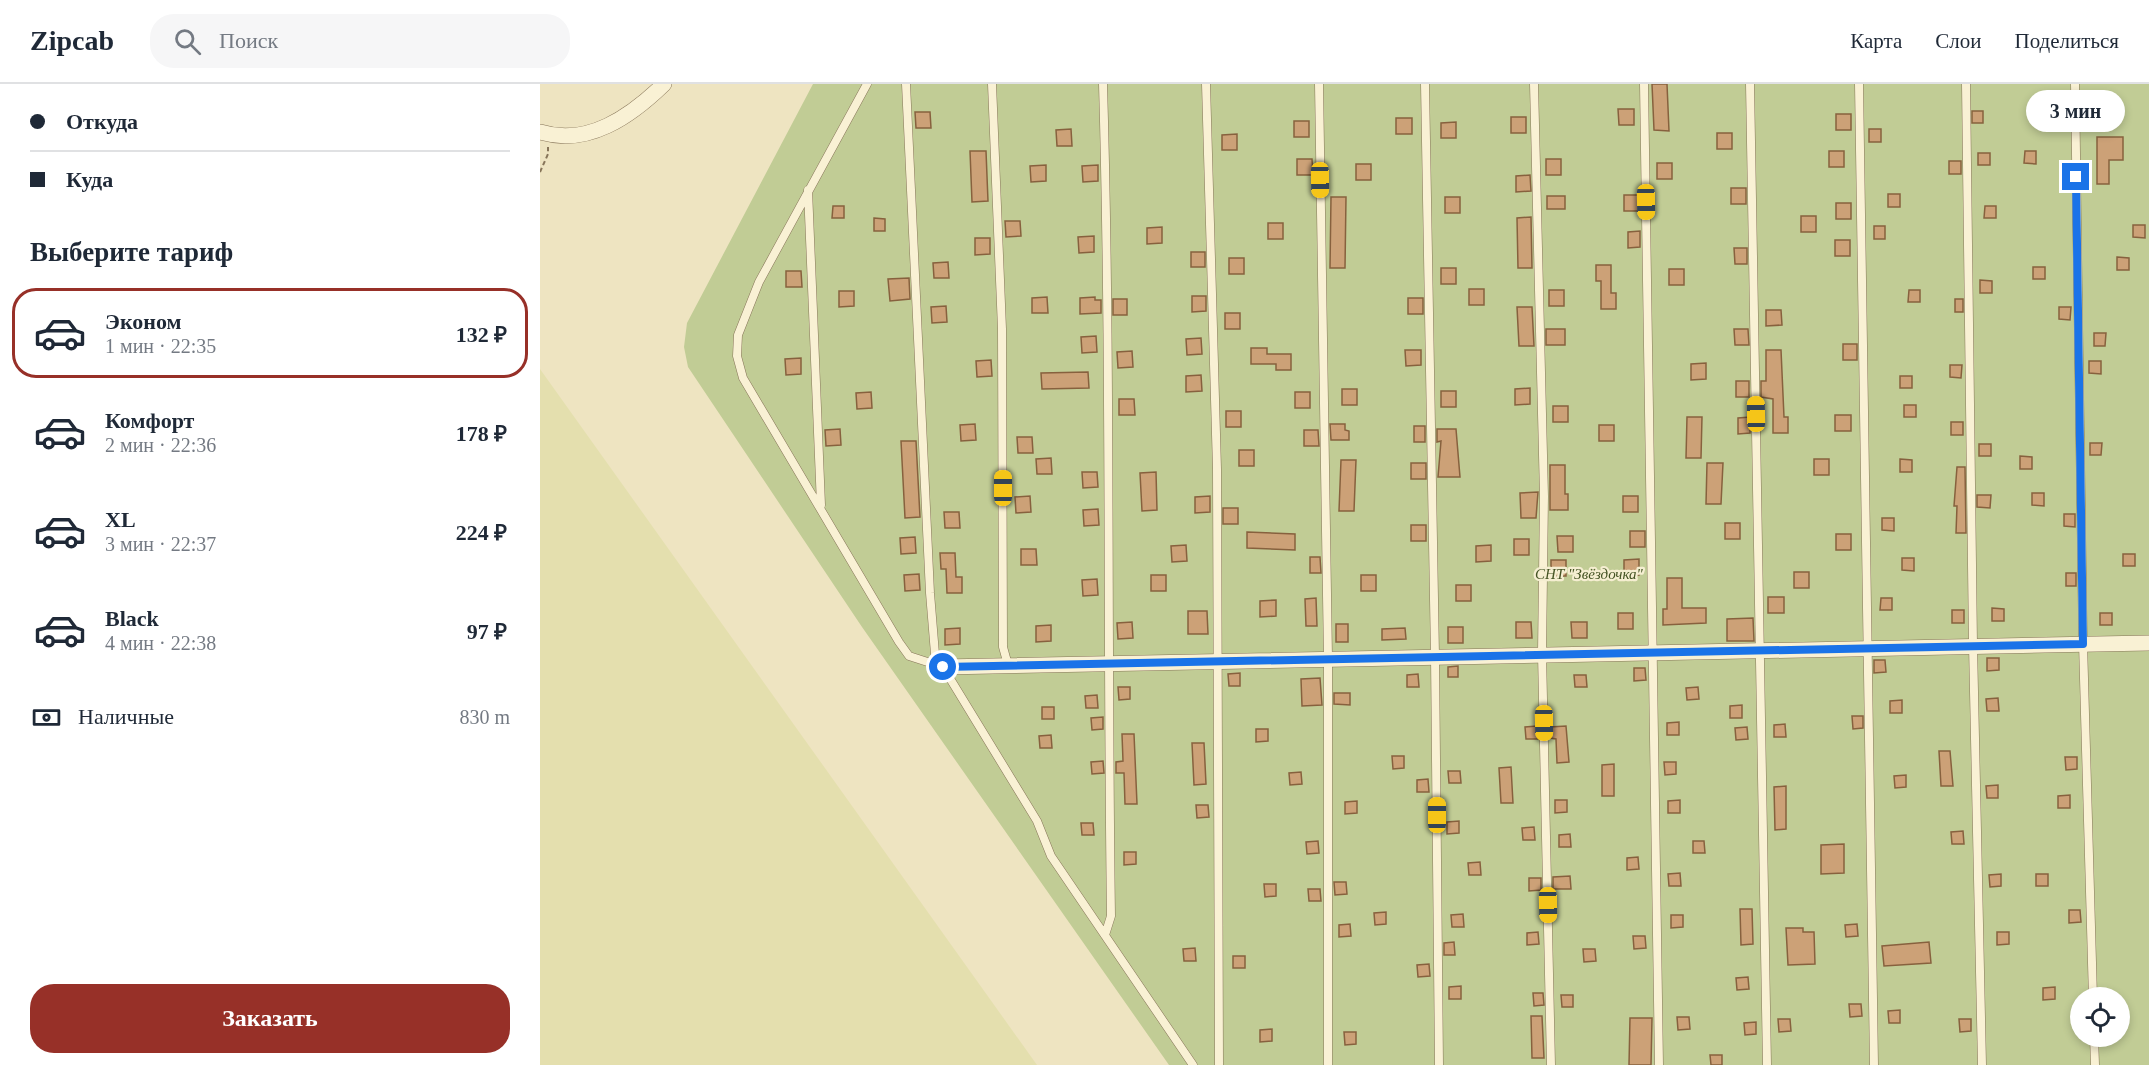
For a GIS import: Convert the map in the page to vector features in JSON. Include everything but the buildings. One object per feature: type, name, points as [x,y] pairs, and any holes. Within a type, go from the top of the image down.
[{"type":"street","points":[[544,134],[568,137],[613,125],[642,105],[664,84]]},
{"type":"street","points":[[943,667],[2149,643]]},
{"type":"lane","points":[[867,84],[759,282],[738,335],[737,356],[744,378],[763,414],[821,505],[909,656],[943,667]]},
{"type":"lane","points":[[906,84],[930,593],[935,654],[1037,821],[1052,856],[1193,1065]]},
{"type":"lane","points":[[992,84],[1002,329],[1003,647],[1008,665]]},
{"type":"lane","points":[[1103,84],[1108,276],[1108,663],[1111,916],[1105,935]]},
{"type":"lane","points":[[1206,84],[1217,469],[1219,1065]]},
{"type":"lane","points":[[1319,84],[1328,658],[1328,1065]]},
{"type":"lane","points":[[1425,84],[1435,656],[1439,1065]]},
{"type":"lane","points":[[1534,84],[1544,496],[1542,654],[1551,1065]]},
{"type":"lane","points":[[1644,84],[1659,1065]]},
{"type":"lane","points":[[1750,84],[1767,1065]]},
{"type":"lane","points":[[1859,84],[1874,1065]]},
{"type":"lane","points":[[1966,84],[1973,645],[1982,1065]]},
{"type":"lane","points":[[2075,84],[2083,644],[2093,987]]},
{"type":"lane","points":[[808,189],[821,505]]},
{"type":"lane","points":[[2094,1047],[2095,1065]]},
{"type":"path","points":[[540,172],[548,154],[544,134]]},
{"type":"shaded area","points":[[540,369],[1037,1065],[540,1065]]},
{"type":"green space","name":"СНТ \"Звёздочка\"","points":[[813,84],[2149,84],[2149,1065],[1169,1065],[862,627],[688,367],[684,347],[687,323]]},
{"type":"route","points":[[943,667],[2083,644],[2076,177]]}]
